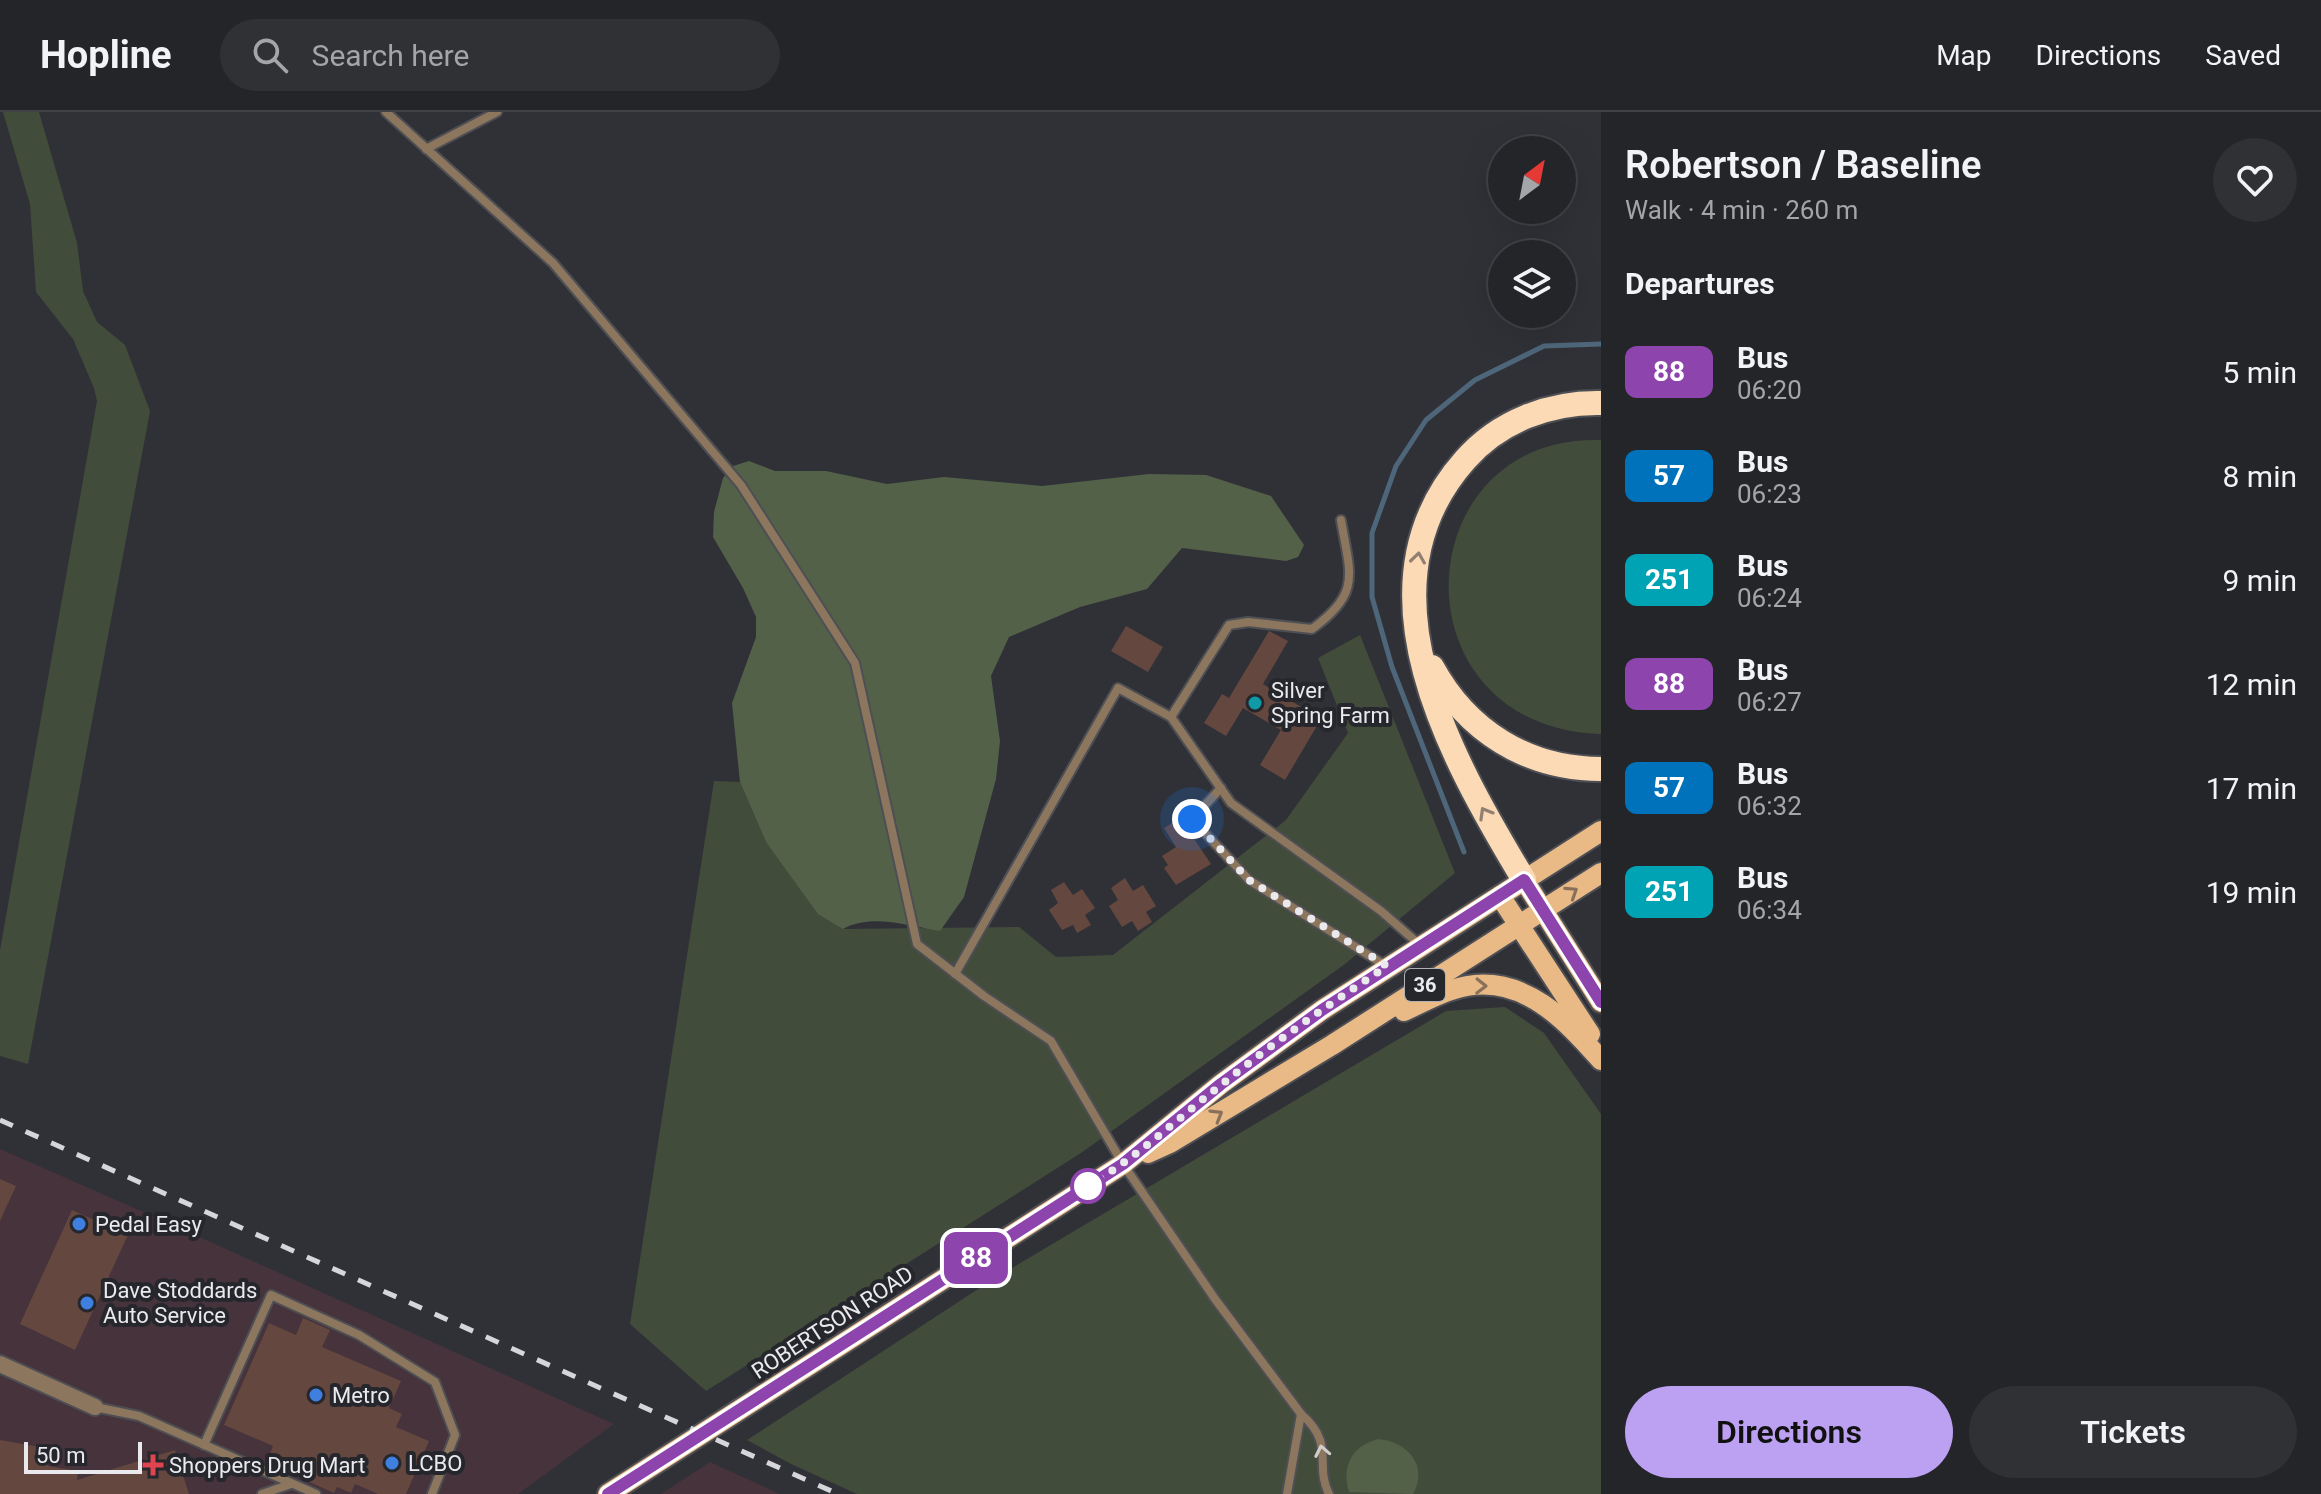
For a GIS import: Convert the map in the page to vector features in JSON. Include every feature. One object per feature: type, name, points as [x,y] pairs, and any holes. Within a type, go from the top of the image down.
[{"type":"highway","points":[[1524,880],[1457,762],[1432,698],[1418,635],[1414,590],[1419,546],[1433,504],[1456,469],[1487,438],[1528,416],[1573,403],[1601,403]]},
{"type":"highway","points":[[1418,635],[1442,685],[1468,716],[1497,741],[1556,766],[1601,769]]},
{"type":"main road","name":"ROBERTSON ROAD","points":[[608,1494],[1123,1164],[1221,1084],[1322,1010],[1601,831]]},
{"type":"main road","name":"ROBERTSON ROAD","points":[[1123,1164],[1170,1143],[1332,1045],[1601,873]]},
{"type":"main road","points":[[1524,880],[1601,1002]]},
{"type":"main road","points":[[1500,896],[1601,1052]]},
{"type":"main road","points":[[1332,1045],[1433,997],[1478,985],[1519,992],[1548,1006],[1601,1060]]},
{"type":"street","points":[[0,1364],[95,1407]]},
{"type":"lane","points":[[386,112],[563,275],[741,485],[855,663],[917,944],[1051,1041],[1123,1164],[1215,1299],[1301,1414],[1312,1423],[1324,1447],[1329,1494]]},
{"type":"lane","points":[[426,149],[497,112]]},
{"type":"lane","points":[[1171,717],[1229,625],[1248,622],[1312,629],[1333,613],[1349,588],[1349,567],[1341,520]]},
{"type":"lane","points":[[955,974],[1118,688],[1171,717],[1231,803],[1381,911],[1420,945]]},
{"type":"lane","points":[[1221,788],[1192,819],[1249,880],[1387,966]]},
{"type":"lane","points":[[204,1445],[271,1295],[359,1335],[435,1382],[455,1435],[432,1494]]},
{"type":"lane","points":[[95,1407],[139,1416],[316,1494]]},
{"type":"lane","points":[[1287,1494],[1301,1414]]},
{"type":"lane","points":[[262,1494],[291,1483]]},
{"type":"shaded area","points":[[0,1149],[614,1424],[518,1494],[0,1494]]},
{"type":"shaded area","points":[[710,1462],[780,1494],[661,1494]]},
{"type":"green space","points":[[3,112],[39,112],[77,243],[83,291],[97,322],[125,345],[150,411],[28,1064],[0,1056],[0,950],[97,401],[73,339],[36,292],[30,204]]},
{"type":"green space","points":[[1601,440],[1601,734],[1598,734],[1530,718],[1483,683],[1456,635],[1449,581],[1460,527],[1489,482],[1537,450]]},
{"type":"green space","points":[[749,461],[775,471],[826,471],[887,484],[944,477],[1042,486],[1149,474],[1206,475],[1271,496],[1304,545],[1298,557],[1286,561],[1182,548],[1147,589],[1080,607],[1009,637],[991,676],[1000,741],[996,779],[964,897],[940,931],[878,921],[854,924],[843,929],[818,914],[766,842],[740,782],[732,703],[756,637],[756,617],[713,537],[714,512],[723,478],[733,466]]},
{"type":"green space","points":[[1360,635],[1455,873],[1345,964],[1081,1153],[706,1391],[630,1324],[714,781],[740,782],[766,842],[843,929],[1019,927],[1056,957],[1113,955],[1286,820],[1348,733],[1318,658]]},
{"type":"green space","points":[[1505,1007],[1544,1033],[1601,1114],[1601,1494],[857,1494],[747,1440],[995,1278],[1446,1011]]},
{"type":"green space","points":[[1378,1439],[1398,1444],[1412,1457],[1418,1474],[1413,1494],[1349,1492],[1346,1474],[1351,1458],[1361,1447]]},
{"type":"building","points":[[1126,626],[1163,647],[1148,672],[1111,651]]},
{"type":"building","name":"Silver Spring Farm","points":[[1269,631],[1288,641],[1263,684],[1321,719],[1285,780],[1260,765],[1281,730],[1243,708],[1226,736],[1204,723],[1222,694],[1229,698]]},
{"type":"building","points":[[1180,818],[1211,864],[1176,885],[1164,868],[1168,865],[1162,856],[1176,847],[1164,828]]},
{"type":"building","points":[[1125,878],[1133,891],[1143,885],[1156,906],[1146,912],[1152,922],[1138,931],[1132,921],[1122,927],[1109,906],[1118,900],[1111,888]]},
{"type":"building","points":[[1064,882],[1073,895],[1082,889],[1095,908],[1085,915],[1091,925],[1077,933],[1073,925],[1062,930],[1049,910],[1058,903],[1051,890]]},
{"type":"building","points":[[0,1179],[16,1186],[0,1221]]},
{"type":"building","points":[[72,1210],[128,1235],[75,1350],[20,1324]]},
{"type":"building","name":"Metro","points":[[303,1318],[330,1330],[322,1347],[401,1381],[389,1408],[402,1414],[396,1427],[429,1441],[406,1494],[378,1494],[355,1484],[351,1493],[337,1487],[334,1493],[305,1480],[308,1474],[269,1456],[273,1446],[224,1425],[269,1323],[296,1335]]},
{"type":"building","points":[[0,1440],[51,1449],[48,1466],[78,1471],[77,1480],[175,1450],[189,1494],[0,1494]]},
{"type":"waterway","points":[[1464,852],[1392,667],[1372,597],[1372,533],[1396,466],[1426,420],[1475,380],[1544,346],[1601,344]]},
{"type":"railway","points":[[0,1120],[838,1494]]},
{"type":"bus line","name":"88","points":[[608,1494],[1123,1164],[1221,1084],[1322,1010],[1524,880],[1601,1002]]},
{"type":"place","name":"Silver Spring Farm","points":[[1255,703]]},
{"type":"place","name":"Pedal Easy","points":[[79,1224]]},
{"type":"place","name":"Dave Stoddards Auto Service","points":[[87,1303]]},
{"type":"place","name":"Metro","points":[[316,1395]]},
{"type":"place","name":"LCBO","points":[[392,1463]]},
{"type":"place","name":"Shoppers Drug Mart","points":[[153,1465]]},
{"type":"route","points":[[1088,1186],[1123,1164],[1221,1084],[1387,966],[1249,880],[1192,819]]}]
